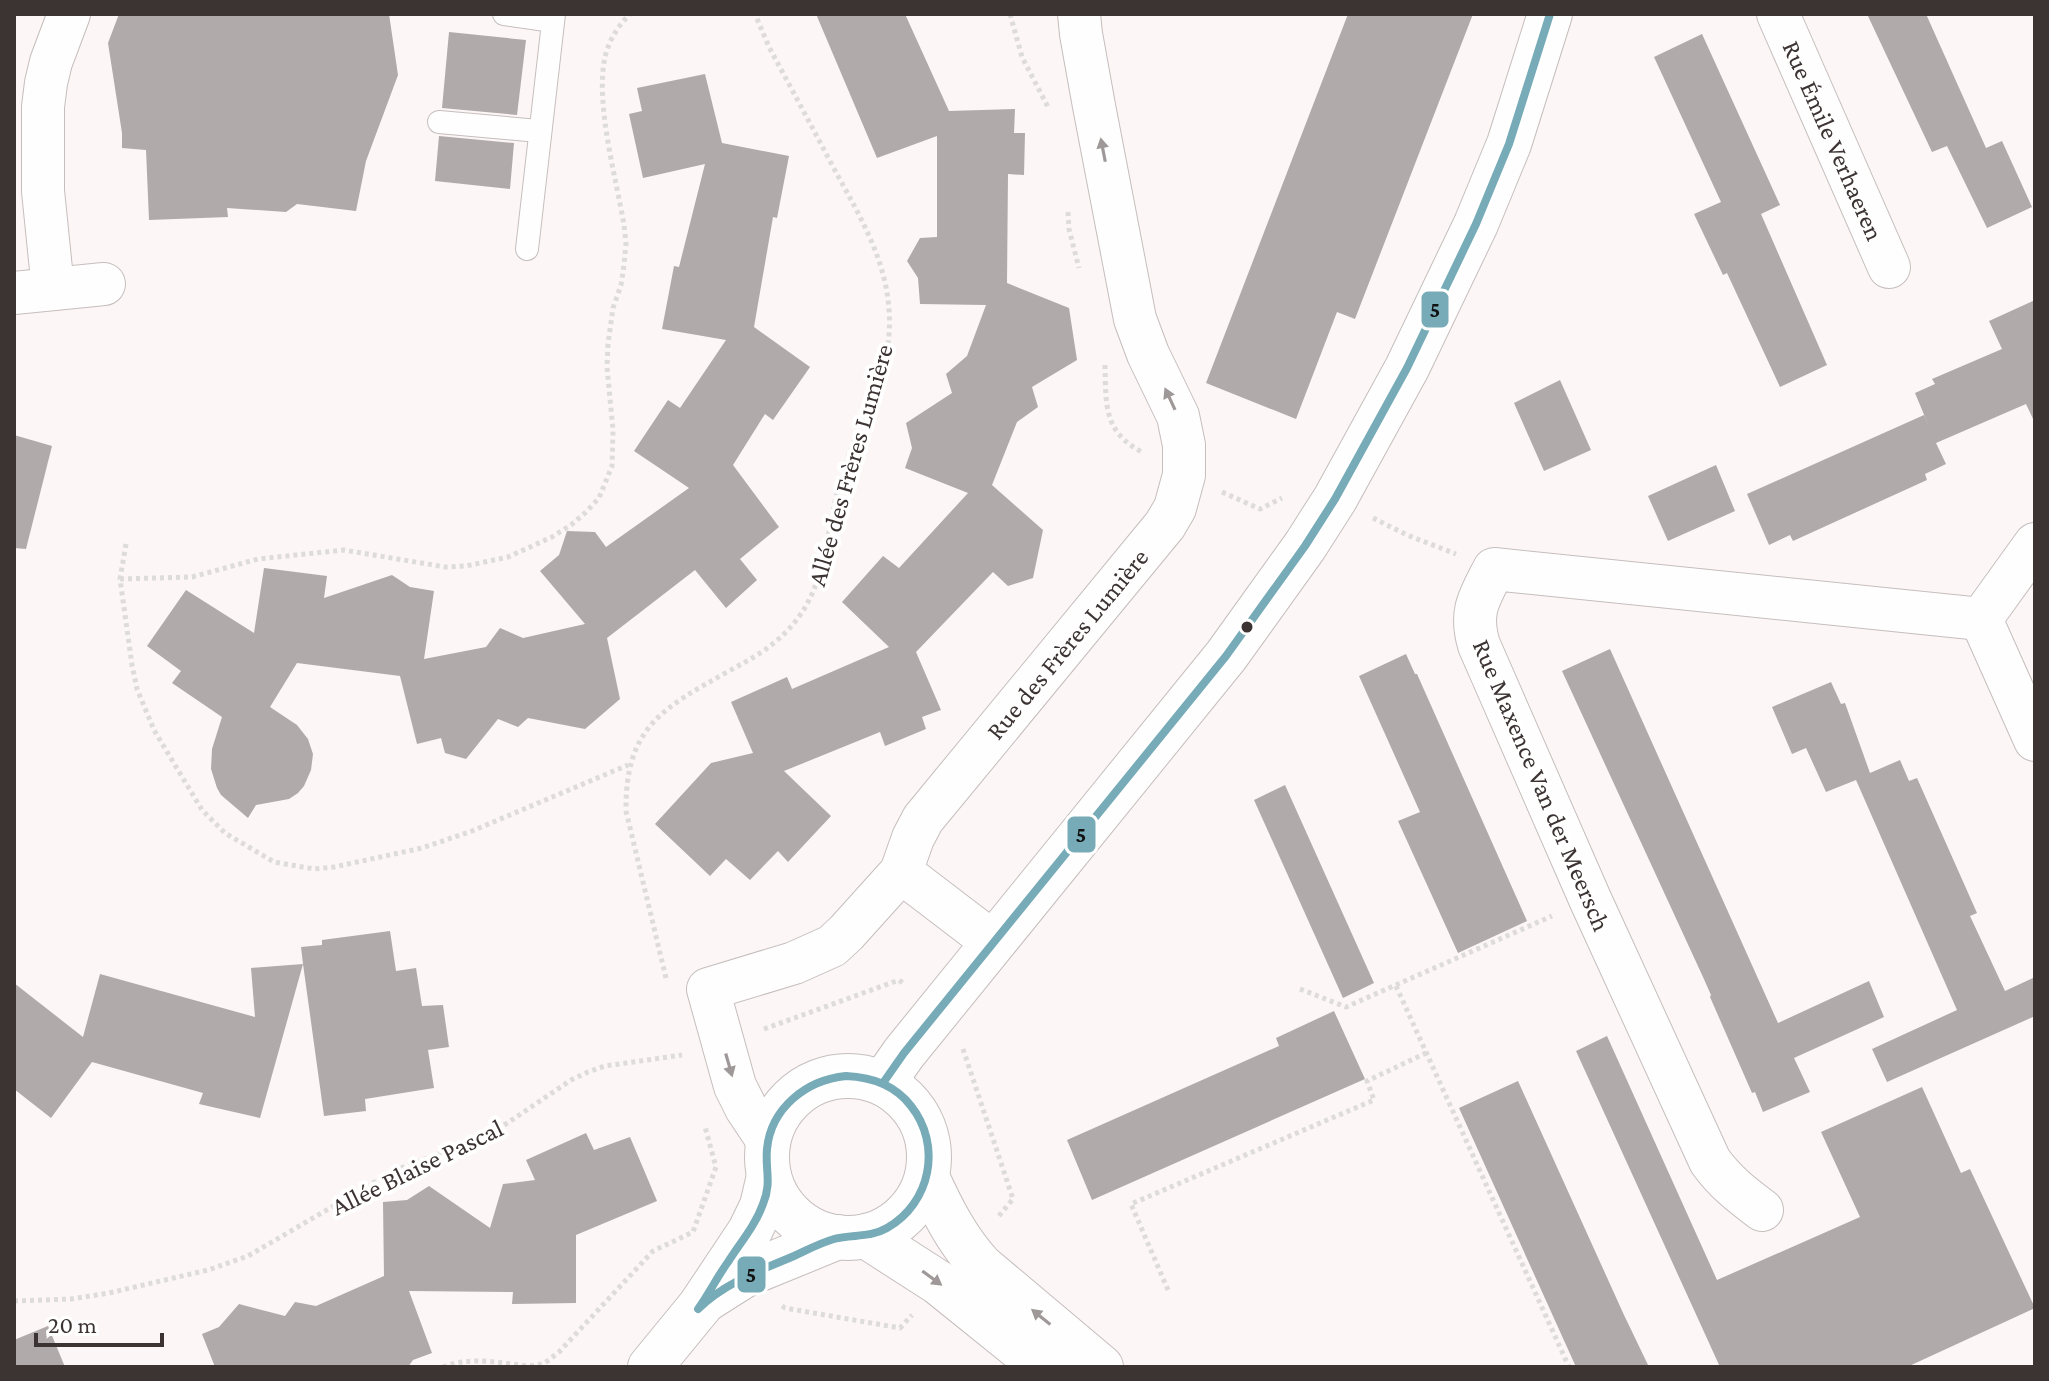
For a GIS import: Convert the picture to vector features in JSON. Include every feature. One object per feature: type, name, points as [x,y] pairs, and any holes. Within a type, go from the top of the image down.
[{"type":"street","points":[[69,14],[48,73],[43,107],[43,191],[34,291],[104,284]]},
{"type":"street","name":"Rue des Frères Lumière","points":[[769,1159],[740,1096],[708,989],[794,963],[832,946],[846,933],[901,872],[923,819],[1165,525],[1175,508],[1184,475],[1184,445],[1178,416],[1135,319],[1079,14]]},
{"type":"street","points":[[883,1083],[904,1053],[1226,656],[1335,499],[1407,368],[1476,224],[1509,144],[1550,14]]},
{"type":"street","name":"Rue Émile Verhaeren","points":[[1778,14],[1889,267]]},
{"type":"street","points":[[2035,544],[1981,619],[2035,740]]},
{"type":"street","name":"Rue Maxence Van der Meersch","points":[[1762,1210],[1732,1188],[1710,1161],[1590,899],[1479,645],[1474,628],[1476,602],[1494,569],[1981,619]]},
{"type":"street","points":[[901,872],[994,943]]},
{"type":"street","points":[[650,1367],[700,1306],[759,1215],[765,1197],[775,1121],[782,1109],[796,1094],[827,1078],[856,1076],[883,1083],[900,1094],[924,1126],[929,1152],[927,1177],[907,1213],[891,1226],[745,1275],[700,1306]]},
{"type":"street","points":[[769,1159],[773,1190],[789,1213],[811,1229],[852,1237],[939,1283],[1043,1367]]},
{"type":"street","points":[[927,1177],[967,1251],[1101,1367]]},
{"type":"lane","points":[[504,14],[554,17],[527,249]]},
{"type":"lane","points":[[439,122],[539,131]]},
{"type":"path","points":[[120,579],[192,577],[258,559],[344,550],[445,567],[466,566],[497,560],[529,548],[571,525],[599,498],[612,466],[614,449],[608,344],[613,308],[621,285],[626,243],[602,85],[605,57],[611,41],[630,14]]},
{"type":"path","name":"Allée des Frères Lumière","points":[[629,765],[639,742],[664,711],[678,699],[775,643],[807,607],[822,567],[840,482],[886,356],[889,334],[886,285],[872,239],[769,47],[755,14]]},
{"type":"path","points":[[126,544],[120,579],[137,689],[154,730],[202,810],[225,833],[274,862],[314,869],[334,867],[422,848],[472,831],[629,765],[626,811],[666,978]]},
{"type":"path","points":[[1300,989],[1346,1007],[1590,899]]},
{"type":"path","points":[[1396,986],[1569,1367]]},
{"type":"path","name":"Allée Blaise Pascal","points":[[14,1301],[71,1299],[109,1293],[208,1270],[248,1256],[401,1168],[485,1136],[588,1072],[605,1066],[685,1054],[723,1044]]},
{"type":"path","points":[[1168,1290],[1131,1204],[1374,1100],[1367,1081],[1426,1053]]},
{"type":"path","points":[[443,1367],[467,1361],[527,1365],[548,1361],[653,1251],[693,1232],[716,1167],[704,1125]]},
{"type":"path","points":[[785,1308],[900,1328]]},
{"type":"building","points":[[119,14],[389,14],[398,75],[366,161],[356,211],[297,204],[286,212],[227,208],[228,217],[149,220],[146,150],[122,148],[108,43]]},
{"type":"building","points":[[816,14],[905,14],[949,111],[1015,109],[1014,133],[1025,133],[1024,175],[1008,174],[1007,283],[1069,308],[1077,360],[1032,387],[1038,407],[1017,422],[992,485],[1043,530],[1033,578],[1008,586],[993,572],[916,652],[941,710],[922,717],[926,729],[885,746],[880,732],[784,771],[831,816],[788,862],[778,851],[750,880],[726,859],[710,876],[655,824],[711,763],[753,753],[731,702],[787,677],[792,689],[889,647],[842,602],[883,556],[899,568],[968,493],[905,468],[912,448],[906,423],[952,393],[946,374],[967,356],[986,305],[920,304],[918,278],[907,261],[920,238],[937,237],[937,136],[877,158]]},
{"type":"building","points":[[1348,14],[1473,14],[1355,319],[1337,312],[1296,419],[1206,383]]},
{"type":"building","points":[[1867,14],[1926,14],[1986,148],[2002,141],[2032,207],[1987,228],[1947,146],[1932,152]]},
{"type":"building","points":[[449,32],[526,40],[517,115],[442,108]]},
{"type":"building","points":[[1702,34],[1780,205],[1761,214],[1827,365],[1780,387],[1727,273],[1723,275],[1694,214],[1721,202],[1654,57]]},
{"type":"building","points":[[705,74],[722,143],[789,156],[777,218],[773,217],[754,327],[810,367],[773,420],[765,414],[733,465],[779,527],[740,559],[757,580],[726,608],[695,570],[607,638],[620,699],[585,729],[528,718],[518,727],[498,719],[466,759],[445,753],[441,738],[417,744],[400,676],[297,663],[270,707],[297,725],[308,739],[313,754],[311,770],[298,793],[289,799],[256,805],[248,818],[221,795],[211,769],[212,749],[222,717],[172,683],[181,671],[147,646],[186,590],[254,633],[264,568],[327,576],[324,598],[392,575],[410,587],[434,591],[424,659],[486,647],[500,628],[523,638],[585,624],[540,571],[559,555],[567,531],[595,532],[606,547],[689,488],[634,451],[668,400],[680,408],[726,340],[662,329],[674,266],[679,267],[705,164],[643,178],[629,114],[642,111],[637,88]]},
{"type":"building","points":[[439,136],[514,143],[510,189],[435,181]]},
{"type":"building","points":[[2035,300],[2035,423],[2026,404],[1936,443],[1946,464],[1925,474],[1927,480],[1793,541],[1790,535],[1769,545],[1747,494],[1924,415],[1930,429],[1915,393],[1935,384],[1932,379],[2002,349],[1989,321]]},
{"type":"building","points":[[1560,380],[1591,450],[1544,471],[1514,403]]},
{"type":"building","points":[[14,435],[52,446],[26,549],[14,548]]},
{"type":"building","points":[[1716,465],[1735,511],[1668,541],[1648,496]]},
{"type":"building","points":[[1610,649],[1778,1023],[1869,981],[1884,1017],[1794,1058],[1810,1092],[1763,1112],[1562,671]]},
{"type":"building","points":[[1406,654],[1527,921],[1458,953],[1398,821],[1420,812],[1359,676]]},
{"type":"building","points":[[1831,682],[1841,704],[1845,703],[1870,773],[1900,760],[1909,781],[1917,778],[1977,913],[1970,916],[2005,991],[2035,977],[2035,1016],[1887,1082],[1872,1049],[1957,1010],[1856,780],[1826,792],[1806,748],[1792,754],[1772,707]]},
{"type":"building","points":[[1285,785],[1374,983],[1343,998],[1254,800]]},
{"type":"building","points":[[390,931],[396,971],[416,968],[422,1006],[443,1005],[449,1047],[428,1050],[434,1088],[365,1099],[366,1111],[324,1116],[301,947],[322,945],[322,940]]},
{"type":"building","points":[[303,964],[260,1118],[199,1104],[203,1093],[92,1062],[51,1118],[14,1089],[14,983],[83,1037],[100,974],[255,1017],[251,968]]},
{"type":"building","points":[[1334,1011],[1365,1079],[1092,1200],[1067,1140],[1279,1046],[1276,1038]]},
{"type":"building","points":[[1607,1036],[1717,1280],[1860,1217],[1821,1132],[1922,1087],[1961,1173],[1970,1169],[2035,1308],[1907,1367],[1720,1367],[1576,1051]]},
{"type":"building","points":[[1518,1081],[1649,1367],[1576,1367],[1459,1108]]},
{"type":"building","points":[[586,1133],[594,1150],[630,1137],[657,1201],[576,1235],[576,1303],[512,1304],[513,1292],[409,1291],[432,1353],[413,1360],[408,1367],[215,1367],[202,1334],[219,1327],[239,1304],[285,1316],[295,1302],[316,1306],[384,1276],[383,1202],[407,1200],[429,1186],[490,1228],[503,1184],[535,1180],[526,1160]]},
{"type":"building","points":[[48,1326],[65,1367],[14,1367],[14,1340]]},
{"type":"transit line","name":"5","points":[[883,1083],[904,1053],[1226,656],[1335,499],[1407,368],[1476,224],[1509,144],[1550,14]]},
{"type":"transit line","name":"5","points":[[846,1076],[873,1080],[890,1088],[905,1099],[921,1121],[929,1155],[922,1189],[914,1204],[902,1217],[881,1231],[819,1245],[731,1284],[698,1309],[760,1212],[768,1182],[767,1149],[775,1121],[804,1090],[817,1083],[846,1076]]}]
